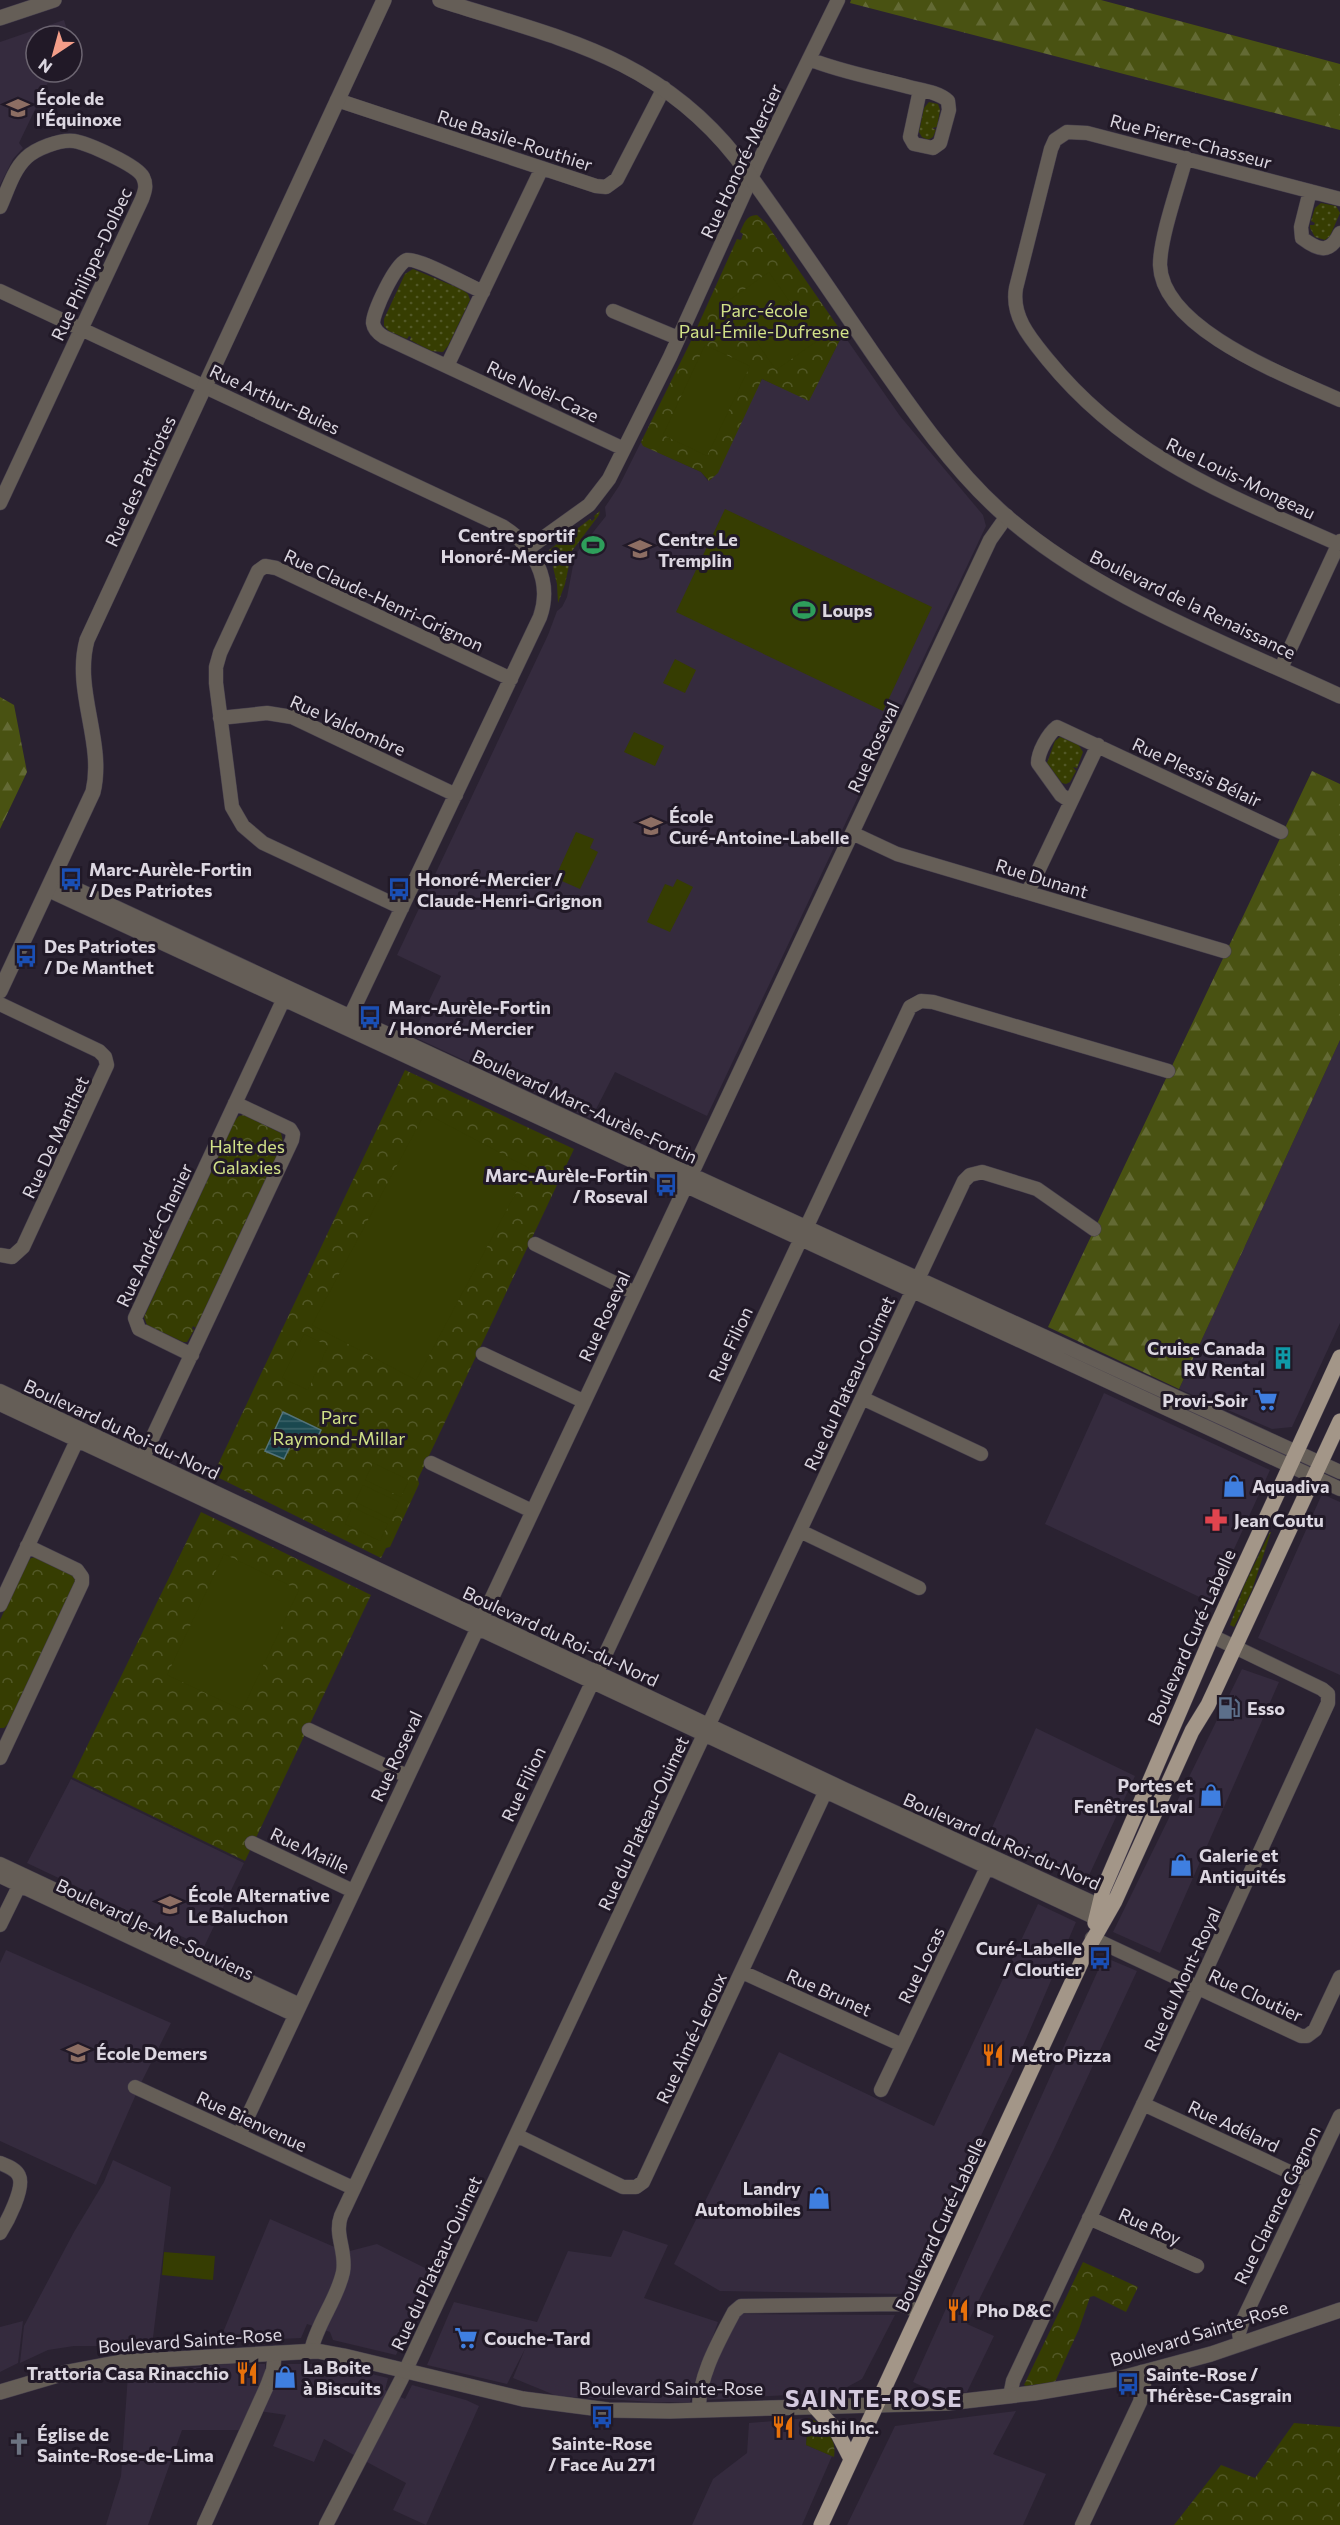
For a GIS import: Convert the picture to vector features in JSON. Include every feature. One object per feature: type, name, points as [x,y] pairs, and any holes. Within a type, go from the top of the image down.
[{"type":"main road","name":"Boulevard Curé-Labelle","points":[[1102,1914],[1103,1890],[1212,1636],[1340,1357]]},
{"type":"main road","name":"Boulevard Curé-Labelle","points":[[821,2525],[1102,1914],[1234,1647],[1340,1421]]},
{"type":"main road","points":[[815,2407],[836,2430],[851,2459]]},
{"type":"street","points":[[0,18],[54,0]]},
{"type":"street","name":"Rue des Patriotes","points":[[0,991],[90,800],[95,783],[92,732],[82,673],[87,640],[384,0]]},
{"type":"street","name":"Boulevard de la Renaissance","points":[[440,0],[600,53],[627,65],[664,88],[706,123],[752,178],[909,405],[963,472],[1007,516],[1060,558],[1114,590],[1340,696]]},
{"type":"street","name":"Rue Honoré-Mercier","points":[[529,548],[570,521],[594,500],[609,479],[838,0]]},
{"type":"street","points":[[809,59],[920,90]]},
{"type":"street","name":"Rue Basile-Routhier","points":[[337,100],[596,186],[611,186],[617,179],[664,88]]},
{"type":"street","name":"Rue Pierre-Chasseur","points":[[1062,134],[1080,131],[1340,199]]},
{"type":"street","name":"Rue Louis-Mongeau","points":[[1062,134],[1055,140],[1052,149],[1016,288],[1016,310],[1027,332],[1056,370],[1087,403],[1145,450],[1209,486],[1339,543]]},
{"type":"street","name":"Rue Philippe-Dolbec","points":[[0,207],[25,159],[35,151],[66,141],[79,142],[128,164],[142,175],[146,187],[0,503]]},
{"type":"street","points":[[1186,158],[1161,255],[1162,279],[1170,297],[1200,327],[1230,347],[1340,400]]},
{"type":"street","points":[[447,366],[542,168]]},
{"type":"street","points":[[1310,191],[1301,227],[1302,238],[1321,248],[1328,249],[1333,246],[1340,233]]},
{"type":"street","name":"Rue Noël-Caze","points":[[483,292],[415,260],[403,262],[395,271],[375,315],[375,329],[384,337],[624,449]]},
{"type":"street","name":"Rue Arthur-Buies","points":[[0,291],[502,526],[529,548]]},
{"type":"street","points":[[613,311],[678,338]]},
{"type":"street","name":"Rue Roseval","points":[[239,2135],[531,1510],[681,1199],[990,540],[1007,516]]},
{"type":"street","points":[[1281,668],[1339,543]]},
{"type":"street","points":[[347,1022],[540,617],[544,602],[542,578],[529,548]]},
{"type":"street","name":"Rue Claude-Henri-Grignon","points":[[402,908],[268,846],[247,831],[237,817],[231,801],[220,718],[216,683],[218,658],[258,571],[265,566],[276,568],[511,679]]},
{"type":"street","name":"Rue Valdombre","points":[[220,718],[272,713],[292,717],[456,795]]},
{"type":"street","name":"Rue Plessis Bélair","points":[[1070,801],[1061,795],[1040,769],[1037,761],[1052,731],[1057,727],[1281,832]]},
{"type":"street","points":[[1028,892],[1098,745]]},
{"type":"street","name":"Rue Dunant","points":[[852,833],[892,852],[1224,951]]},
{"type":"street","name":"Boulevard Marc-Aurèle-Fortin","points":[[51,884],[1318,1470],[1340,1489]]},
{"type":"street","name":"Rue André-Chenier","points":[[192,1355],[139,1329],[135,1318],[286,994]]},
{"type":"street","name":"Rue Filion","points":[[311,2351],[342,2275],[343,2255],[338,2225],[353,2188],[908,1011],[916,1002],[924,1000],[942,1004],[1168,1071]]},
{"type":"street","name":"Rue De Manthet","points":[[0,1004],[99,1051],[107,1062],[104,1073],[23,1247],[12,1257],[0,1255]]},
{"type":"street","points":[[140,1464],[293,1137],[292,1131],[287,1127],[235,1103]]},
{"type":"street","name":"Rue du Plateau-Ouimet","points":[[326,2525],[405,2371],[964,1181],[978,1172],[1037,1189],[1094,1229]]},
{"type":"street","points":[[535,1245],[635,1293]]},
{"type":"street","points":[[483,1354],[583,1401]]},
{"type":"street","name":"Boulevard du Roi-du-Nord","points":[[0,1391],[79,1435],[140,1464],[706,1731],[1102,1914]]},
{"type":"street","points":[[862,1398],[981,1454]]},
{"type":"street","name":"Boulevard du Roi-du-Nord","points":[[0,1404],[79,1435]]},
{"type":"street","points":[[0,1605],[79,1435]]},
{"type":"street","points":[[431,1463],[531,1510]]},
{"type":"street","name":"Boulevard Marc-Aurèle-Fortin","points":[[1318,1470],[1340,1472]]},
{"type":"street","points":[[800,1531],[919,1588]]},
{"type":"street","points":[[0,1758],[4,1737],[82,1580],[77,1570],[27,1546]]},
{"type":"street","name":"Rue du Mont-Royal","points":[[1010,2396],[1010,2386],[1198,1988],[1329,1700],[1328,1694],[1322,1689],[1212,1636]]},
{"type":"street","points":[[309,1730],[407,1776]]},
{"type":"street","name":"Rue Aimé-Leroux","points":[[516,2135],[619,2186],[632,2188],[640,2185],[648,2174],[828,1788]]},
{"type":"street","name":"Rue Maille","points":[[252,1843],[353,1891]]},
{"type":"street","name":"Rue Locas","points":[[881,2090],[990,1862]]},
{"type":"street","name":"Boulevard Je-Me-Souviens","points":[[0,1863],[22,1880],[297,2010]]},
{"type":"street","name":"Boulevard Je-Me-Souviens","points":[[0,1876],[22,1880]]},
{"type":"street","points":[[0,1925],[22,1880]]},
{"type":"street","name":"Rue Cloutier","points":[[1092,1938],[1298,2035],[1307,2036],[1316,2027],[1340,1977]]},
{"type":"street","name":"Rue Brunet","points":[[742,1972],[902,2045]]},
{"type":"street","name":"Rue Bienvenue","points":[[135,2087],[353,2188]]},
{"type":"street","name":"Rue Adélard","points":[[1143,2104],[1309,2181]]},
{"type":"street","name":"Rue Clarence Gagnon","points":[[1241,2344],[1239,2333],[1241,2323],[1340,2116]]},
{"type":"street","points":[[0,2163],[16,2172],[21,2183],[0,2234]]},
{"type":"street","name":"Rue Roy","points":[[1089,2218],[1197,2266]]},
{"type":"street","points":[[699,2410],[698,2396],[702,2384],[738,2307],[880,2304],[902,2305],[920,2312]]},
{"type":"street","name":"Boulevard Sainte-Rose","points":[[0,2392],[39,2379],[103,2364],[311,2351],[344,2356],[556,2405],[608,2410],[699,2410],[947,2403],[1073,2387],[1142,2373],[1241,2344],[1340,2310]]},
{"type":"street","points":[[204,2525],[271,2376],[275,2353]]},
{"type":"street","points":[[1082,2525],[1142,2399],[1144,2384],[1142,2373]]},
{"type":"shaded area","name":"École de l'Équinoxe","points":[[64,20],[65,24],[52,24]]},
{"type":"shaded area","name":"École de l'Équinoxe","points":[[24,34],[24,84],[47,84],[19,143],[23,148],[13,159],[0,185],[0,42]]},
{"type":"shaded area","name":"École Curé-Antoine-Labelle","points":[[843,334],[900,416],[983,515],[986,526],[707,1116],[615,1072],[591,1119],[412,1036],[441,976],[397,955],[548,635],[557,611],[567,597],[575,555],[606,516],[605,507],[619,486],[641,442],[644,446],[701,472],[708,481],[762,379],[809,400]]},
{"type":"shaded area","points":[[1340,1040],[1340,1323],[1292,1427],[1272,1429],[1179,1389]]},
{"type":"shaded area","points":[[1104,1393],[1270,1470],[1210,1602],[1045,1524]]},
{"type":"shaded area","points":[[283,1412],[321,1430],[313,1447],[294,1438],[284,1459],[265,1451]]},
{"type":"shaded area","points":[[1322,1494],[1340,1502],[1340,1675],[1258,1638]]},
{"type":"shaded area","points":[[1242,1669],[1279,1682],[1160,1953],[1113,1932]]},
{"type":"shaded area","points":[[1036,1728],[1135,1776],[1085,1884],[987,1839]]},
{"type":"shaded area","name":"École Alternative Le Baluchon","points":[[71,1779],[244,1863],[204,1947],[27,1863]]},
{"type":"shaded area","points":[[1038,1904],[1076,1922],[1014,2067],[905,2294],[720,2291],[674,2264],[779,2052],[934,2126]]},
{"type":"shaded area","name":"École Demers","points":[[6,1950],[171,2023],[141,2083],[96,2185],[0,2141],[0,1963]]},
{"type":"shaded area","points":[[1104,1957],[1137,1971],[1054,2149],[967,2324],[994,2336],[967,2392],[956,2394],[926,2388],[913,2382]]},
{"type":"shaded area","points":[[113,2160],[171,2187],[152,2346],[74,2346],[48,2350],[20,2363],[24,2326],[74,2232],[104,2182]]},
{"type":"shaded area","points":[[270,2219],[346,2252],[377,2244],[435,2273],[396,2355],[333,2340],[330,2332],[307,2324],[301,2338],[219,2342]]},
{"type":"shaded area","points":[[623,2230],[668,2245],[644,2298],[718,2322],[690,2402],[557,2396],[513,2378],[525,2349],[507,2384],[427,2365],[454,2302],[537,2322],[568,2251],[611,2257]]},
{"type":"shaded area","points":[[740,2314],[895,2315],[862,2379],[838,2392],[704,2400],[707,2380]]},
{"type":"shaded area","points":[[23,2321],[18,2363],[0,2372],[0,2327]]},
{"type":"shaded area","points":[[230,2364],[265,2364],[266,2383],[274,2384],[285,2364],[330,2364],[388,2378],[385,2390],[405,2399],[412,2385],[466,2400],[479,2406],[426,2525],[393,2510],[406,2483],[324,2439],[314,2462],[273,2446],[286,2415],[252,2410],[242,2430],[182,2430],[148,2525],[106,2525],[121,2476],[128,2374]]},
{"type":"shaded area","points":[[1016,2411],[993,2454],[1046,2474],[1023,2525],[847,2525],[895,2426]]},
{"type":"shaded area","points":[[808,2418],[806,2445],[832,2456],[802,2525],[692,2525],[713,2479],[747,2453],[749,2423]]},
{"type":"green space","points":[[851,0],[1101,0],[1340,64],[1340,130],[850,3]]},
{"type":"green space","points":[[929,102],[938,104],[940,110],[937,127],[932,128],[936,130],[933,137],[928,140],[919,132],[924,108]]},
{"type":"green space","points":[[1321,203],[1336,206],[1340,213],[1330,236],[1325,240],[1315,237],[1310,228],[1310,225],[1315,223],[1311,221],[1315,208]]},
{"type":"green space","name":"Parc-école Paul-Émile-Dufresne","points":[[757,215],[766,223],[843,334],[809,401],[762,379],[718,473],[709,481],[701,472],[643,446],[641,442],[690,343],[737,239],[741,240],[743,234],[740,232],[744,223],[748,218]]},
{"type":"green space","points":[[413,269],[468,294],[470,300],[443,352],[431,351],[410,340],[411,337],[407,339],[389,331],[384,326],[384,319],[405,274]]},
{"type":"green space","points":[[769,272],[817,341],[776,370],[728,301]]},
{"type":"green space","points":[[705,345],[750,366],[707,456],[663,435]]},
{"type":"green space","name":"Loups","points":[[725,509],[932,607],[883,711],[676,612]]},
{"type":"green space","points":[[600,511],[572,551],[565,584],[558,603],[557,584],[549,550],[590,519],[592,521]]},
{"type":"green space","points":[[675,659],[696,670],[685,693],[663,683]]},
{"type":"green space","points":[[0,697],[14,705],[27,772],[0,829]]},
{"type":"green space","points":[[634,732],[664,746],[655,766],[624,752]]},
{"type":"green space","points":[[1060,737],[1078,744],[1083,752],[1077,768],[1073,767],[1076,771],[1070,782],[1066,784],[1062,783],[1047,763],[1055,741]]},
{"type":"green space","points":[[1312,771],[1340,784],[1340,1040],[1179,1389],[1048,1327]]},
{"type":"green space","points":[[576,832],[594,839],[590,848],[598,852],[580,889],[555,878]]},
{"type":"green space","points":[[677,879],[693,887],[670,932],[647,922],[665,884],[673,887]]},
{"type":"green space","name":"Parc Raymond-Millar","points":[[405,1070],[574,1149],[418,1479],[419,1484],[390,1547],[386,1548],[381,1558],[213,1475]]},
{"type":"green space","points":[[425,1113],[529,1168],[416,1380],[312,1325]]},
{"type":"green space","name":"Halte des Galaxies","points":[[244,1115],[281,1133],[283,1142],[196,1328],[193,1326],[194,1330],[187,1342],[183,1342],[147,1325],[144,1317],[235,1120]]},
{"type":"green space","points":[[304,1334],[328,1346],[308,1390],[282,1378]]},
{"type":"green space","points":[[373,1463],[409,1480],[401,1497],[365,1480]]},
{"type":"green space","points":[[363,1485],[399,1502],[391,1519],[355,1502]]},
{"type":"green space","points":[[352,1507],[388,1524],[380,1541],[345,1524]]},
{"type":"green space","points":[[201,1512],[371,1595],[245,1861],[72,1777]]},
{"type":"green space","points":[[1270,1532],[1252,1590],[1234,1627],[1230,1625],[1244,1586]]},
{"type":"green space","points":[[224,1554],[299,1590],[242,1710],[167,1675]]},
{"type":"green space","points":[[36,1557],[71,1573],[75,1578],[75,1583],[9,1723],[4,1728],[0,1728],[0,1620],[27,1563],[31,1558]]},
{"type":"green space","points":[[164,2252],[215,2256],[213,2280],[162,2275]]},
{"type":"green space","points":[[1083,2262],[1138,2287],[1126,2312],[1094,2296],[1090,2297],[1079,2329],[1055,2382],[1026,2386],[1024,2385]]},
{"type":"green space","points":[[808,2418],[820,2424],[829,2433],[834,2444],[834,2457],[806,2445]]},
{"type":"green space","points":[[1294,2423],[1340,2427],[1340,2525],[1174,2525],[1221,2465],[1255,2478]]},
{"type":"place","name":"École de l'Équinoxe","points":[[18,108]]},
{"type":"place","name":"Centre sportif Honoré-Mercier","points":[[593,545]]},
{"type":"place","name":"Centre Le Tremplin","points":[[640,549]]},
{"type":"place","name":"Loups","points":[[804,610]]},
{"type":"place","name":"École Curé-Antoine-Labelle","points":[[651,826]]},
{"type":"place","name":"Marc-Aurèle-Fortin / Des Patriotes","points":[[71,879]]},
{"type":"place","name":"Honoré-Mercier / Claude-Henri-Grignon","points":[[399,889]]},
{"type":"place","name":"Des Patriotes / De Manthet","points":[[26,956]]},
{"type":"place","name":"Marc-Aurèle-Fortin / Honoré-Mercier","points":[[370,1017]]},
{"type":"place","name":"Marc-Aurèle-Fortin / Roseval","points":[[666,1185]]},
{"type":"place","name":"Cruise Canada RV Rental","points":[[1283,1358]]},
{"type":"place","name":"Provi-Soir","points":[[1266,1400]]},
{"type":"place","name":"Aquadiva","points":[[1234,1486]]},
{"type":"place","name":"Jean Coutu","points":[[1216,1520]]},
{"type":"place","name":"Esso","points":[[1229,1708]]},
{"type":"place","name":"Portes et Fenêtres Laval","points":[[1211,1795]]},
{"type":"place","name":"Galerie et Antiquités","points":[[1181,1865]]},
{"type":"place","name":"École Alternative Le Baluchon","points":[[170,1905]]},
{"type":"place","name":"Curé-Labelle / Cloutier","points":[[1100,1958]]},
{"type":"place","name":"École Demers","points":[[78,2053]]},
{"type":"place","name":"Metro Pizza","points":[[993,2055]]},
{"type":"place","name":"Landry Automobiles","points":[[819,2198]]},
{"type":"place","name":"Pho D&C","points":[[958,2310]]},
{"type":"place","name":"Couche-Tard","points":[[466,2338]]},
{"type":"place","name":"Trattoria Casa Rinacchio","points":[[247,2373]]},
{"type":"place","name":"La Boite à Biscuits","points":[[285,2377]]},
{"type":"place","name":"Sainte-Rose / Thérèse-Casgrain","points":[[1128,2384]]},
{"type":"place","name":"Sainte-Rose / Face Au 271","points":[[602,2417]]},
{"type":"place","name":"Sushi Inc.","points":[[783,2427]]},
{"type":"place","name":"Église de Sainte-Rose-de-Lima","points":[[19,2444]]},
{"type":"district","name":"SAINTE-ROSE","points":[[874,2397]]}]
